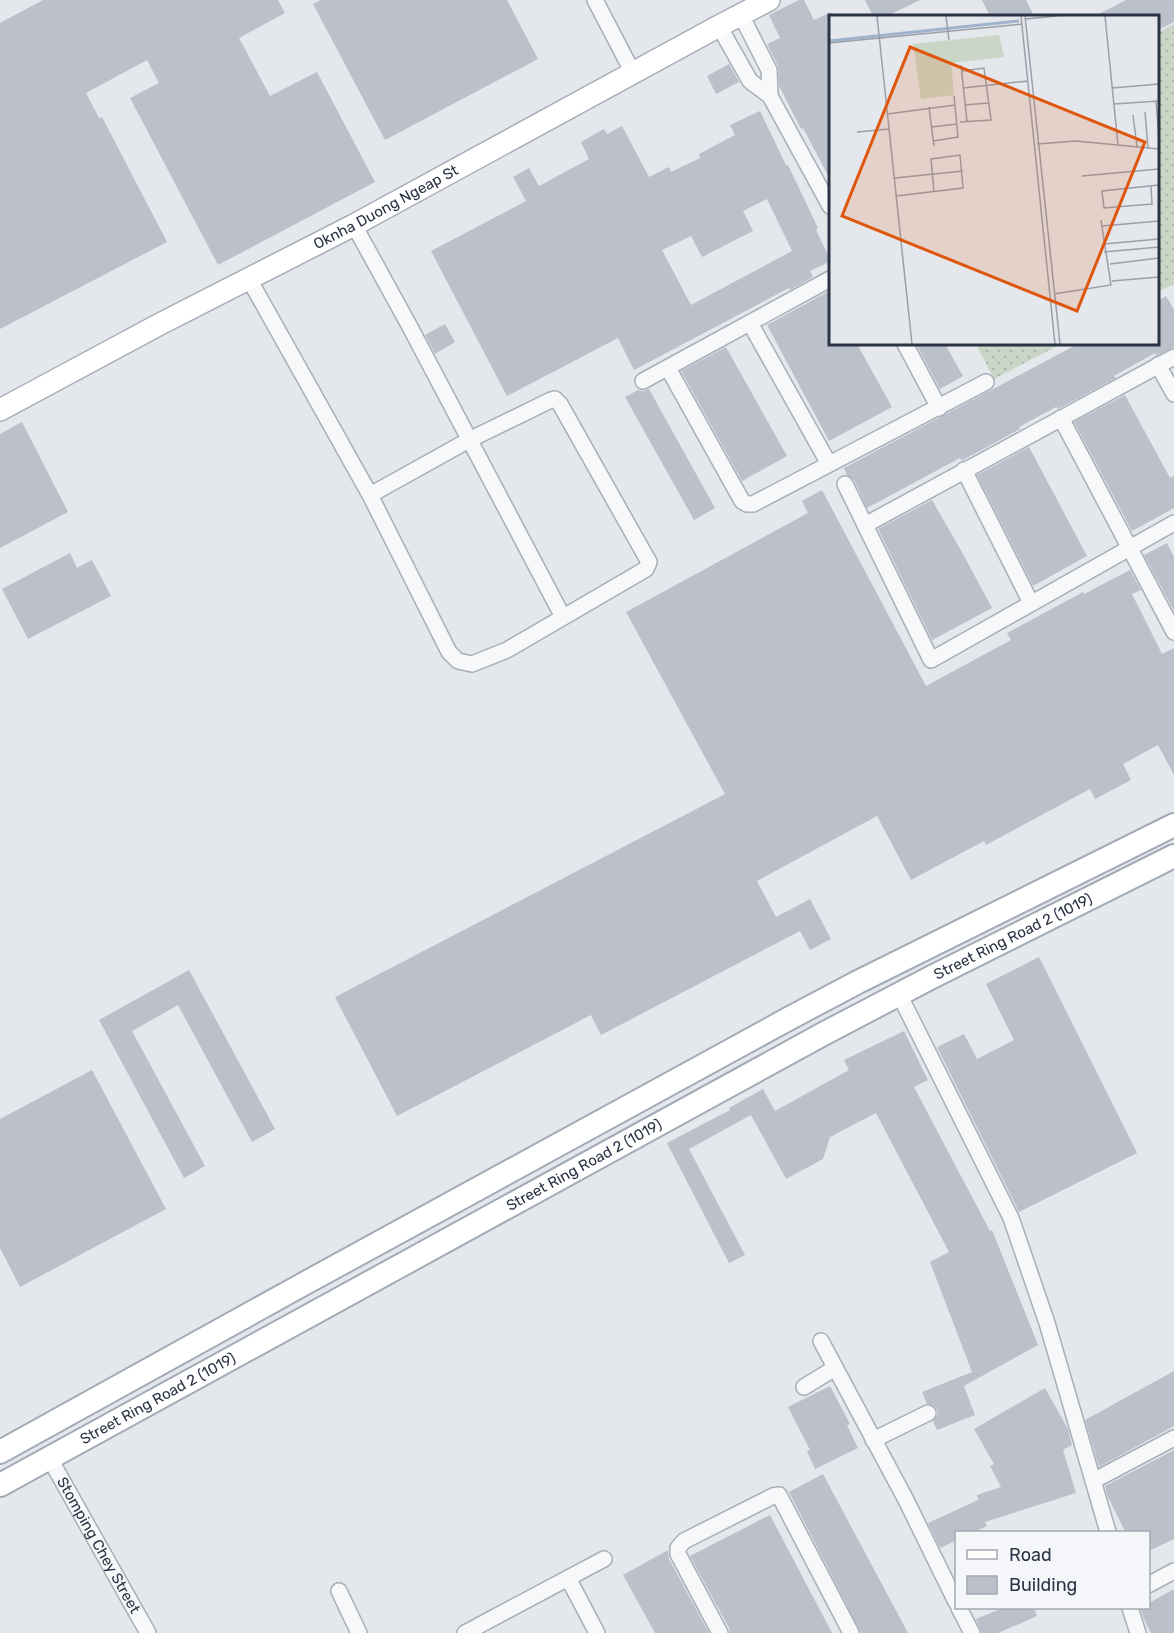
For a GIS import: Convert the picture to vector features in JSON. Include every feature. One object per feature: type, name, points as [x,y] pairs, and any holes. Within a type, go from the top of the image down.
[{"type":"main road","name":"Street Ring Road 2 (1019)","points":[[0,1452],[790,1017],[1174,825]]},
{"type":"main road","name":"Street Ring Road 2 (1019)","points":[[0,1485],[898,994],[1174,856]]},
{"type":"street","points":[[595,0],[633,73]]},
{"type":"street","name":"Oknha Duong Ngeap St","points":[[0,410],[354,225],[769,0]]},
{"type":"street","points":[[741,15],[769,70],[770,96]]},
{"type":"street","points":[[719,26],[750,81],[770,96],[829,202]]},
{"type":"street","points":[[354,225],[563,617]]},
{"type":"street","points":[[249,279],[370,495],[438,632],[449,652],[458,661],[471,664],[507,650],[646,569],[649,562],[560,404],[555,399],[469,440],[370,495]]},
{"type":"street","points":[[643,381],[829,280]]},
{"type":"street","points":[[750,323],[829,464]]},
{"type":"street","points":[[906,345],[939,408]]},
{"type":"street","points":[[865,525],[1174,357]]},
{"type":"street","points":[[1158,365],[1174,394]]},
{"type":"street","points":[[668,368],[742,501],[747,504],[753,504],[986,382]]},
{"type":"street","points":[[1061,418],[1174,632]]},
{"type":"street","points":[[964,471],[1031,603]]},
{"type":"street","points":[[845,484],[931,660],[1174,523]]},
{"type":"street","points":[[898,994],[1011,1218],[1047,1323],[1107,1531]]},
{"type":"street","points":[[821,1341],[906,1500],[955,1598]]},
{"type":"street","points":[[804,1387],[835,1368]]},
{"type":"street","points":[[873,1440],[928,1413]]},
{"type":"street","points":[[1093,1481],[1174,1438]]},
{"type":"street","name":"Stomping Chey Street","points":[[50,1459],[148,1633]]},
{"type":"street","points":[[720,1633],[678,1554],[678,1548],[684,1541],[779,1495],[851,1633]]},
{"type":"street","points":[[465,1633],[604,1559]]},
{"type":"street","points":[[1150,1584],[1174,1571]]},
{"type":"street","points":[[568,1578],[597,1633]]},
{"type":"street","points":[[339,1591],[359,1633]]},
{"type":"street","points":[[960,1609],[972,1633]]},
{"type":"street","points":[[1130,1609],[1138,1633]]},
{"type":"green space","points":[[1174,24],[1174,284],[1159,292],[1159,32]]},
{"type":"green space","points":[[977,345],[1059,345],[994,379]]},
{"type":"building","points":[[43,0],[278,0],[285,13],[239,38],[270,96],[317,72],[375,182],[218,265],[130,98],[159,83],[147,60],[86,93],[99,118],[102,117],[167,242],[0,329],[0,23]]},
{"type":"building","points":[[321,0],[507,0],[538,59],[385,140],[313,4]]},
{"type":"building","points":[[799,0],[804,0],[814,20],[831,12],[829,15],[829,177],[779,86],[778,66],[767,44],[780,38],[769,15]]},
{"type":"building","points":[[865,0],[920,0],[889,15],[872,15]]},
{"type":"building","points":[[982,0],[1026,0],[1034,15],[990,15]]},
{"type":"building","points":[[1126,0],[1174,0],[1174,22],[1159,30],[1159,15],[1097,15]]},
{"type":"building","points":[[729,64],[739,82],[716,94],[707,76]]},
{"type":"building","points":[[760,111],[818,228],[816,230],[829,257],[829,262],[810,271],[813,277],[790,290],[789,288],[634,370],[618,338],[507,396],[431,251],[526,201],[513,177],[529,168],[539,186],[589,159],[581,142],[604,129],[607,134],[622,126],[649,177],[669,167],[671,172],[700,158],[699,154],[735,135],[730,125]],"holes":[[[767,199],[792,251],[691,305],[662,250],[691,236],[702,257],[753,231],[743,211]]]},
{"type":"building","points":[[829,291],[829,345],[858,345],[892,407],[829,441],[767,325]]},
{"type":"building","points":[[1166,296],[1174,310],[1174,347],[1156,356],[1155,353],[1114,376],[1116,378],[1058,409],[1056,407],[962,461],[960,458],[867,508],[854,480],[847,475],[844,468],[1076,345],[1159,345],[1159,300]]},
{"type":"building","points":[[445,324],[455,342],[435,354],[425,335]]},
{"type":"building","points":[[917,345],[946,345],[963,376],[940,389]]},
{"type":"building","points":[[726,347],[787,456],[742,481],[681,371]]},
{"type":"building","points":[[649,389],[715,508],[694,520],[625,397],[638,390]]},
{"type":"building","points":[[1125,395],[1170,478],[1174,476],[1174,508],[1132,531],[1074,422]]},
{"type":"building","points":[[22,422],[68,512],[0,548],[0,434]]},
{"type":"building","points":[[1029,447],[1087,556],[1033,586],[977,475]]},
{"type":"building","points":[[822,490],[926,686],[1011,640],[1007,633],[1083,592],[1084,594],[1130,570],[1141,590],[1132,594],[1162,654],[1174,648],[1174,775],[1158,745],[1123,764],[1131,780],[1095,799],[1090,789],[986,845],[984,841],[911,880],[877,816],[757,881],[776,917],[810,899],[831,939],[810,950],[800,931],[601,1035],[591,1015],[397,1116],[335,997],[725,794],[626,612],[808,513],[802,501]]},
{"type":"building","points":[[932,500],[992,608],[932,640],[878,529]]},
{"type":"building","points":[[1167,543],[1174,557],[1174,611],[1144,555]]},
{"type":"building","points":[[70,553],[77,568],[92,560],[111,596],[28,639],[2,589]]},
{"type":"building","points":[[1039,957],[1137,1153],[1019,1212],[937,1047],[964,1034],[977,1059],[1014,1040],[986,984]]},
{"type":"building","points":[[189,970],[275,1129],[252,1142],[178,1005],[132,1031],[205,1166],[184,1178],[99,1020]]},
{"type":"building","points":[[904,1031],[928,1080],[914,1087],[990,1231],[992,1230],[1038,1345],[964,1386],[975,1415],[937,1430],[933,1421],[938,1414],[937,1409],[927,1404],[922,1392],[972,1372],[930,1262],[949,1252],[876,1113],[830,1137],[823,1159],[786,1179],[751,1115],[689,1149],[745,1255],[729,1263],[667,1143],[730,1110],[729,1108],[763,1089],[775,1111],[849,1070],[844,1060]]},
{"type":"building","points":[[92,1070],[166,1209],[20,1287],[0,1248],[0,1119]]},
{"type":"building","points":[[1174,1371],[1174,1426],[1099,1467],[1085,1420]]},
{"type":"building","points":[[830,1386],[850,1424],[847,1425],[858,1448],[815,1469],[807,1451],[810,1450],[788,1407]]},
{"type":"building","points":[[1045,1388],[1068,1429],[1072,1445],[1063,1450],[1076,1493],[985,1522],[987,1526],[976,1531],[955,1531],[955,1541],[940,1548],[928,1523],[978,1500],[977,1495],[1001,1487],[990,1466],[994,1464],[974,1429]]},
{"type":"building","points":[[1174,1450],[1174,1539],[1150,1551],[1150,1531],[1125,1531],[1107,1495],[1105,1486]]},
{"type":"building","points":[[823,1474],[908,1633],[861,1633],[789,1492]]},
{"type":"building","points":[[770,1515],[832,1633],[730,1633],[690,1556]]},
{"type":"building","points":[[668,1550],[669,1559],[709,1633],[655,1633],[623,1575]]},
{"type":"building","points":[[1174,1589],[1174,1633],[1151,1633],[1140,1609],[1150,1609],[1150,1602]]},
{"type":"building","points":[[1001,1609],[1034,1609],[1037,1616],[998,1633],[982,1633],[976,1619]]}]
